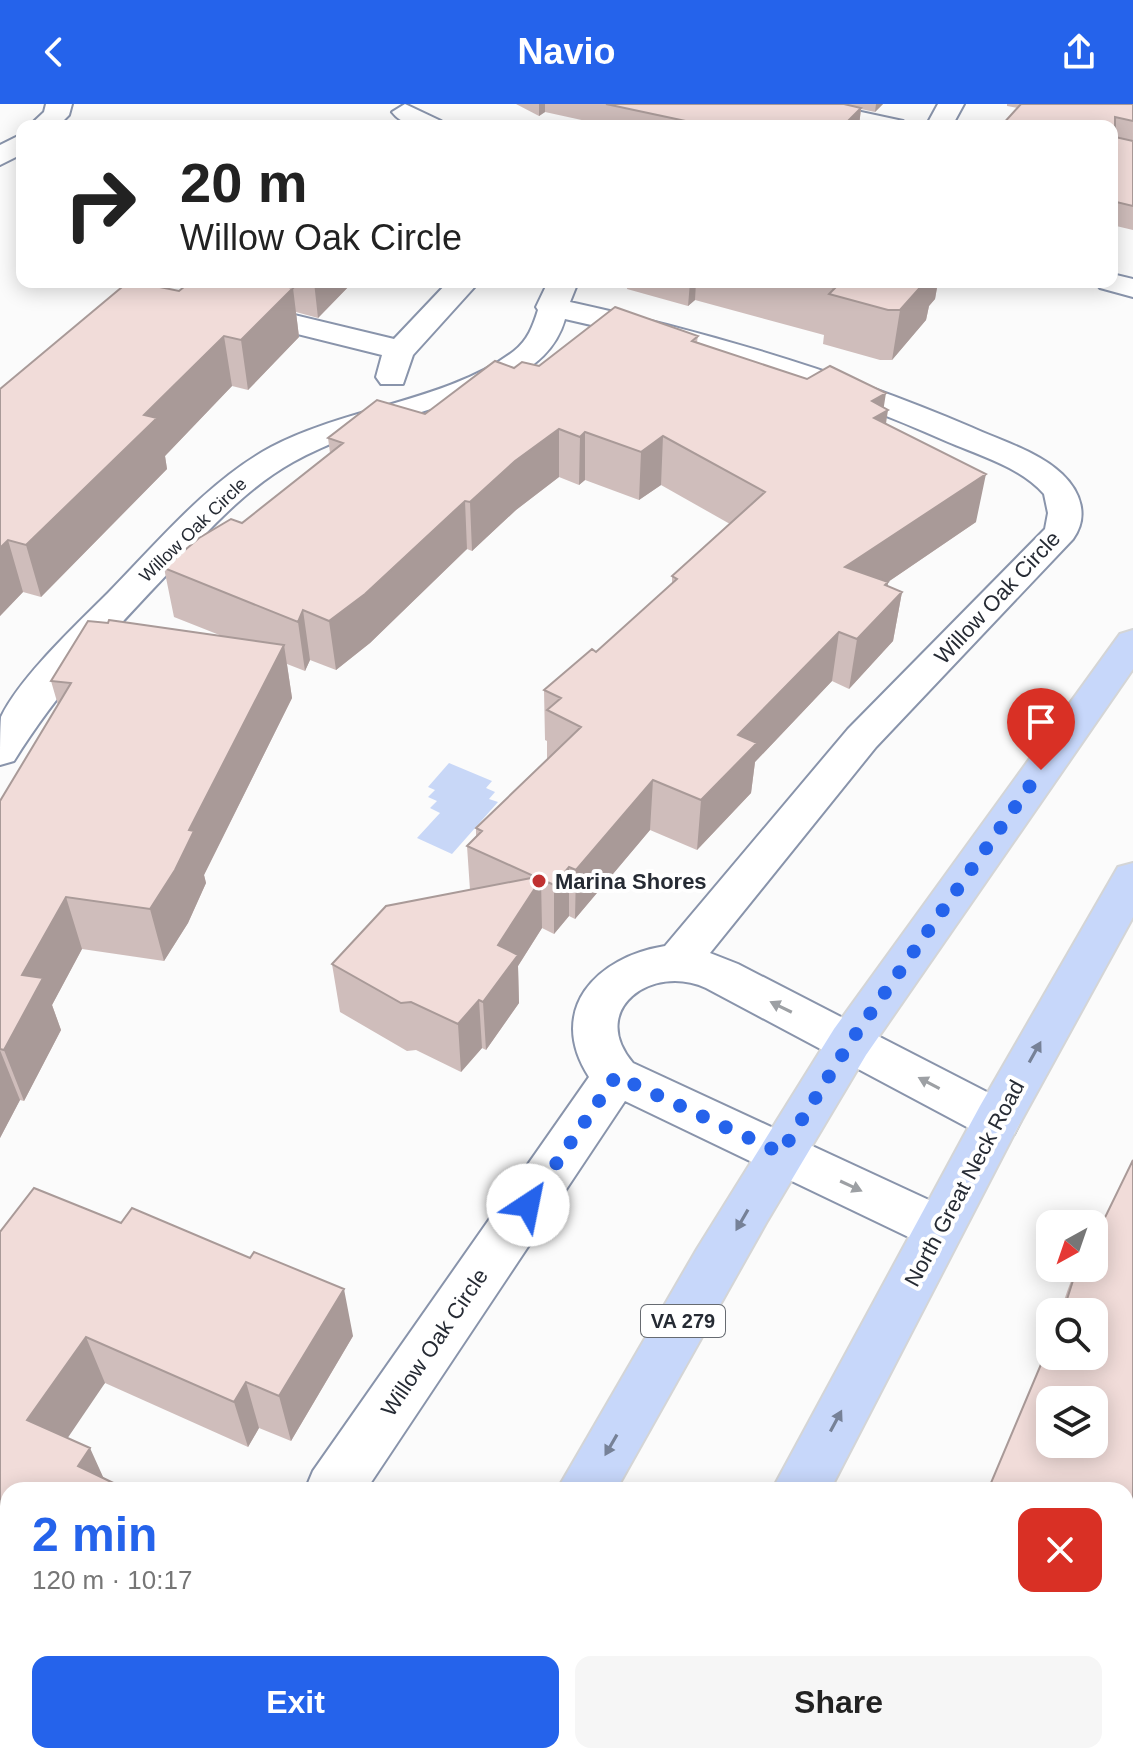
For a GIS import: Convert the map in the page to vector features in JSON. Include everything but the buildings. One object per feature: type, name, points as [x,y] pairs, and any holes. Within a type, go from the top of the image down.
[{"type":"main road","name":"VA 279","points":[[590,1482],[781,1153],[851,1041],[977,857],[1133,642]]},
{"type":"main road","name":"North Great Neck Road","points":[[804,1482],[997,1120],[1133,878]]},
{"type":"street","points":[[788,104],[865,120]]},
{"type":"street","points":[[405,112],[420,120]]},
{"type":"street","points":[[404,407],[394,391],[391,372],[401,350],[458,288]]},
{"type":"street","name":"Willow Oak Circle","points":[[0,752],[31,703],[110,612],[225,494],[284,453],[328,433],[485,381],[513,368],[530,355],[544,337],[557,295],[626,323],[728,351],[935,423],[1037,472],[1052,483],[1064,499],[1067,516],[1061,532],[862,738],[677,962]]},
{"type":"street","points":[[224,307],[401,350]]},
{"type":"street","points":[[939,1228],[616,1076],[598,1055],[593,1030],[597,1012],[614,987],[637,969],[677,962],[698,965],[851,1041],[997,1120]]},
{"type":"street","name":"Willow Oak Circle","points":[[338,1482],[616,1076]]},
{"type":"water","points":[[449,763],[492,781],[486,788],[495,792],[489,799],[498,802],[452,854],[417,838],[440,813],[430,808],[437,801],[428,797],[435,790],[428,787]]},
{"type":"place","name":"Marina Shores","points":[[539,881]]},
{"type":"route","points":[[528,1205],[616,1076],[781,1153],[851,1041],[977,857],[1041,770]]}]
